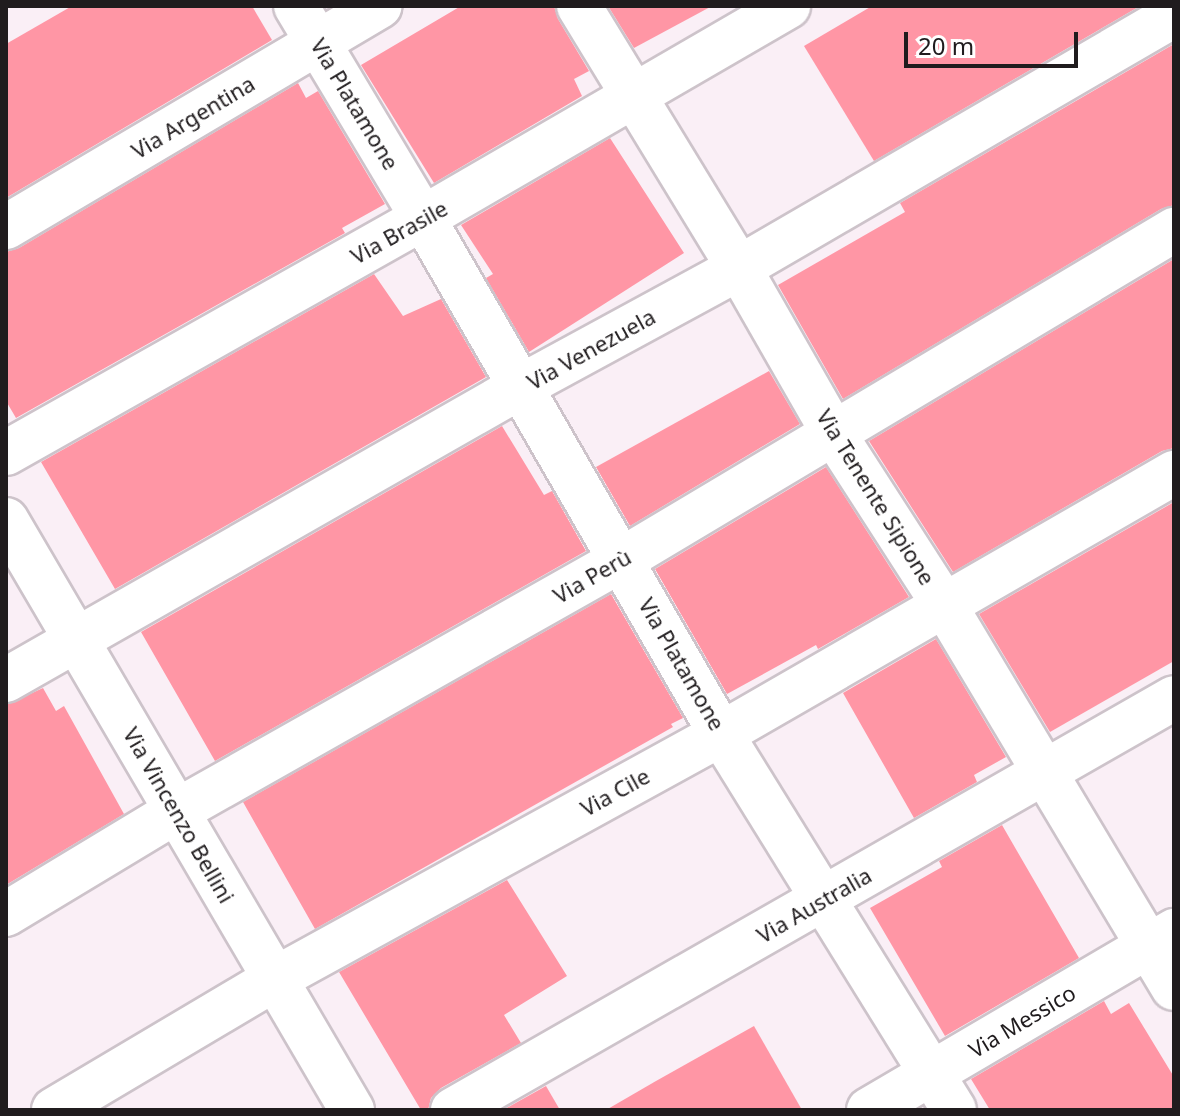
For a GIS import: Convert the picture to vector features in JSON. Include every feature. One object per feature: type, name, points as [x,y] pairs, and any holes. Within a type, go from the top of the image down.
[{"type":"street","name":"Via Platamone","points":[[296,6],[623,559],[721,734],[943,1092]]},
{"type":"street","name":"Via Argentina","points":[[6,227],[379,6]]},
{"type":"street","name":"Via Tenente Sipione","points":[[579,6],[739,268],[834,434],[945,606],[1042,772],[1160,939],[1174,988]]},
{"type":"street","name":"Via Brasile","points":[[6,453],[635,97],[788,6]]},
{"type":"street","name":"Via Venezuela","points":[[6,680],[520,387],[739,268],[1174,15]]},
{"type":"street","name":"Via Perù","points":[[6,914],[177,811],[623,559],[1174,230]]},
{"type":"street","name":"Via Cile","points":[[54,1110],[275,979],[721,734],[1174,473]]},
{"type":"street","name":"Via Vincenzo Bellini","points":[[6,520],[352,1110]]},
{"type":"street","name":"Via Australia","points":[[453,1110],[1174,698]]},
{"type":"street","name":"Via Messico","points":[[869,1110],[943,1092],[1160,939]]},
{"type":"building","points":[[72,6],[252,6],[272,40],[6,198],[6,44]]},
{"type":"building","points":[[461,6],[554,6],[558,19],[589,71],[574,79],[582,96],[434,183],[361,65]]},
{"type":"building","points":[[608,6],[712,6],[634,48]]},
{"type":"building","points":[[872,6],[1140,6],[874,161],[804,46]]},
{"type":"building","points":[[1174,44],[1174,205],[1161,209],[843,399],[778,285],[905,212],[900,203]]},
{"type":"building","points":[[298,83],[306,98],[318,91],[385,204],[342,228],[345,233],[16,418],[6,401],[6,252],[19,248]]},
{"type":"building","points":[[610,138],[684,253],[529,352],[486,278],[493,274],[461,225]]},
{"type":"building","points":[[1174,259],[1174,448],[1162,451],[953,572],[869,441]]},
{"type":"building","points":[[374,274],[403,316],[441,299],[486,377],[115,589],[41,462]]},
{"type":"building","points":[[769,371],[800,424],[630,526],[596,467]]},
{"type":"building","points":[[502,426],[544,495],[552,491],[586,551],[215,761],[141,632]]},
{"type":"building","points":[[826,467],[909,597],[818,649],[816,645],[727,694],[655,569]]},
{"type":"building","points":[[1174,502],[1174,661],[1050,732],[979,614]]},
{"type":"building","points":[[611,594],[683,718],[671,724],[673,727],[315,929],[243,802]]},
{"type":"building","points":[[936,639],[1006,757],[974,775],[977,782],[914,818],[843,693]]},
{"type":"building","points":[[43,688],[56,711],[64,706],[124,814],[6,885],[6,705]]},
{"type":"building","points":[[1002,825],[1079,958],[945,1036],[870,908],[942,867],[939,861]]},
{"type":"building","points":[[507,880],[567,976],[504,1015],[521,1043],[441,1088],[431,1098],[428,1110],[421,1110],[339,972]]},
{"type":"building","points":[[1104,1001],[1111,1014],[1129,1003],[1174,1077],[1174,1110],[990,1110],[971,1079]]},
{"type":"building","points":[[754,1026],[802,1110],[606,1110],[656,1081]]},
{"type":"building","points":[[546,1086],[560,1110],[503,1110]]}]
